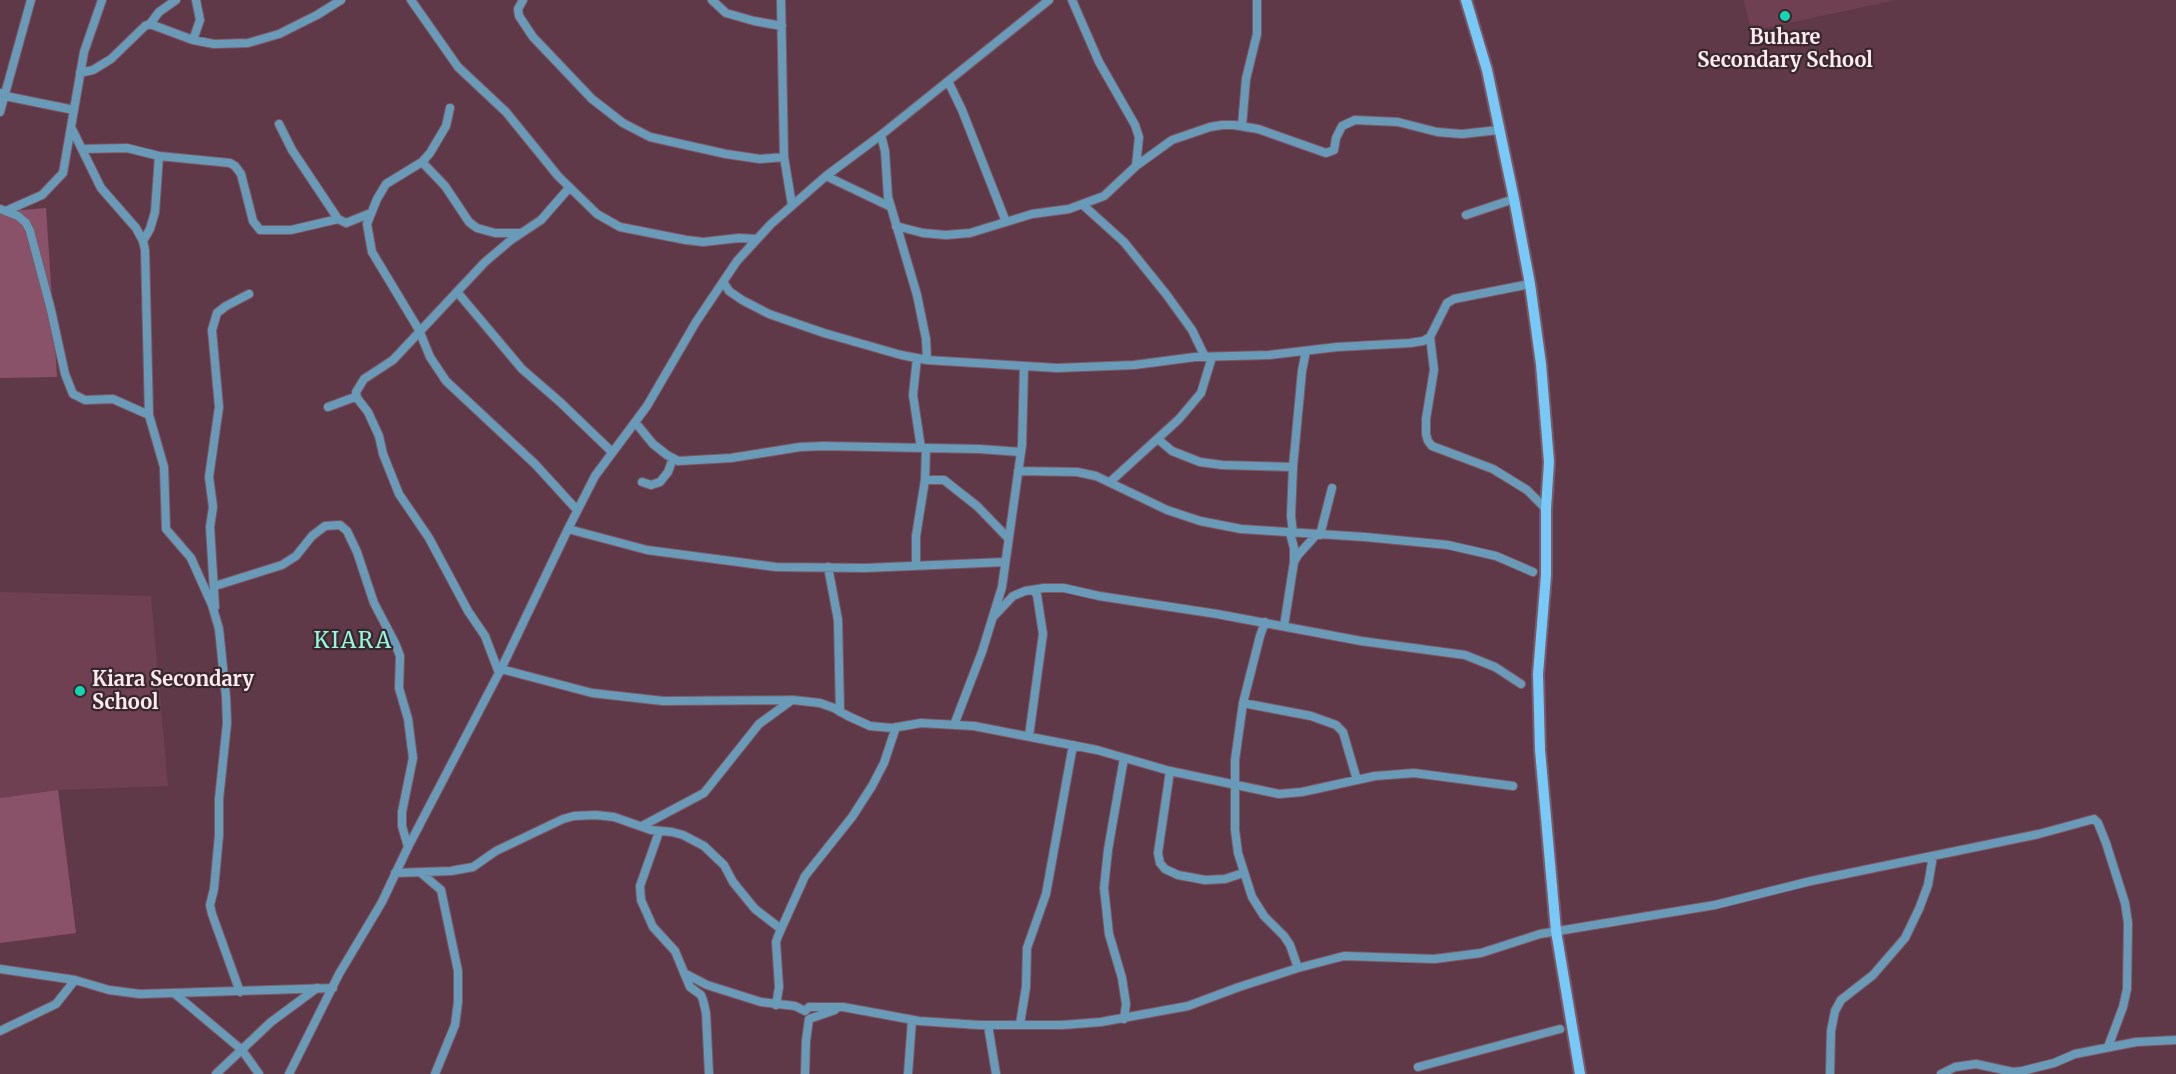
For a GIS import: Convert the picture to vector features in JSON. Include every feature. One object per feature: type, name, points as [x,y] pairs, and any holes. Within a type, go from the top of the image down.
[{"type":"main road","points":[[1466,0],[1488,70],[1530,284],[1541,364],[1549,462],[1546,575],[1538,685],[1540,750],[1556,931],[1580,1074]]},
{"type":"street","points":[[0,112],[3,94],[31,0]]},
{"type":"street","points":[[4,209],[42,195],[61,176],[72,129],[84,52],[102,0]]},
{"type":"street","points":[[80,73],[93,70],[111,59],[136,34],[150,24],[159,12],[176,0]]},
{"type":"street","points":[[193,40],[200,20],[196,0]]},
{"type":"street","points":[[150,24],[193,40],[214,44],[237,44],[260,40],[298,24],[341,0]]},
{"type":"street","points":[[411,0],[458,67],[506,112],[558,176],[597,214],[620,227],[703,242],[739,238],[756,239]]},
{"type":"street","points":[[523,0],[518,9],[519,16],[546,52],[592,99],[636,131],[650,137],[726,154],[760,159],[784,157]]},
{"type":"street","points":[[712,0],[726,13],[782,26]]},
{"type":"street","points":[[782,0],[784,157],[792,205]]},
{"type":"street","points":[[290,1074],[339,974],[382,903],[408,847],[500,671],[595,476],[647,406],[696,322],[724,283],[736,261],[792,205],[826,176],[881,135],[1049,0]]},
{"type":"street","points":[[1072,0],[1099,62],[1135,125],[1139,137],[1136,166]]},
{"type":"street","points":[[1242,126],[1246,79],[1257,34],[1257,0]]},
{"type":"street","points":[[948,81],[962,110],[1006,222]]},
{"type":"street","points":[[3,94],[74,110]]},
{"type":"street","points":[[450,108],[446,126],[439,140],[422,162],[386,184],[367,224],[372,252],[419,330],[430,357],[446,381],[535,464],[577,510]]},
{"type":"street","points":[[896,226],[923,233],[946,235],[970,233],[1032,214],[1083,205],[1104,196],[1136,166],[1172,140],[1222,125],[1242,126],[1293,140],[1326,153],[1334,150],[1336,138],[1342,126],[1355,120],[1398,122],[1437,132],[1462,134],[1500,130]]},
{"type":"street","points":[[279,124],[292,150],[338,219],[346,223],[371,213]]},
{"type":"street","points":[[72,129],[101,188],[136,228],[144,241],[149,415],[164,467],[166,529],[191,558],[215,616]]},
{"type":"street","points":[[881,135],[891,207],[917,296],[926,339],[927,360]]},
{"type":"street","points":[[82,149],[127,148],[159,156],[230,163],[241,174],[253,221],[260,231],[291,230],[338,219]]},
{"type":"street","points":[[144,241],[156,212],[159,156]]},
{"type":"street","points":[[422,162],[445,186],[469,222],[477,228],[495,233],[524,233]]},
{"type":"street","points":[[826,176],[891,207]]},
{"type":"street","points":[[328,407],[355,397],[364,379],[393,360],[419,330],[498,250],[541,220],[569,188]]},
{"type":"street","points":[[1467,215],[1514,199]]},
{"type":"street","points":[[1083,205],[1124,242],[1167,294],[1209,357],[1201,393],[1159,440],[1110,482]]},
{"type":"street","points":[[4,209],[26,223],[33,239],[65,374],[73,394],[85,400],[112,399],[149,415]]},
{"type":"street","points":[[724,283],[736,296],[769,314],[824,333],[927,360],[991,362],[1024,366],[1134,365],[1209,357],[1269,355],[1337,347],[1402,345],[1423,341],[1430,337]]},
{"type":"street","points":[[1530,284],[1454,299],[1447,303],[1430,337],[1434,370],[1426,419],[1426,434],[1432,446],[1501,474],[1527,490],[1546,509]]},
{"type":"street","points":[[458,293],[522,369],[561,402],[612,452]]},
{"type":"street","points":[[240,992],[210,905],[219,836],[219,799],[227,723],[226,697],[215,616],[210,527],[213,507],[209,477],[219,407],[212,330],[217,313],[249,294]]},
{"type":"street","points":[[1284,627],[1294,562],[1291,516],[1293,467],[1306,351]]},
{"type":"street","points":[[916,564],[916,536],[925,480],[924,448],[913,395],[917,358]]},
{"type":"street","points":[[954,725],[994,616],[1005,562],[1021,452],[1024,366]]},
{"type":"street","points":[[356,395],[368,412],[375,428],[382,454],[399,494],[429,538],[468,611],[485,636],[500,671]]},
{"type":"street","points":[[635,422],[653,444],[673,458],[690,462],[800,447],[980,449],[1021,452]]},
{"type":"street","points":[[1159,440],[1172,451],[1200,462],[1222,465],[1293,467]]},
{"type":"street","points":[[642,482],[651,484],[660,482],[665,477],[673,458]]},
{"type":"street","points":[[1018,471],[1077,472],[1096,476],[1167,510],[1200,521],[1241,529],[1448,545],[1496,556],[1533,572]]},
{"type":"street","points":[[925,480],[944,480],[977,506],[1008,538]]},
{"type":"street","points":[[1294,562],[1318,535],[1332,488]]},
{"type":"street","points":[[215,586],[282,565],[296,556],[312,536],[326,526],[340,525],[347,531],[357,552],[374,603],[400,656],[399,688],[408,719],[413,758],[402,812],[402,826],[408,847]]},
{"type":"street","points":[[568,529],[647,550],[776,567],[865,568],[916,564],[1005,562]]},
{"type":"street","points":[[828,567],[838,620],[840,712]]},
{"type":"street","points":[[994,616],[1013,596],[1033,590],[1064,588],[1099,596],[1265,622],[1360,641],[1465,656],[1496,667],[1521,684]]},
{"type":"street","points":[[1029,736],[1043,634],[1037,595],[1033,590]]},
{"type":"street","points":[[1265,622],[1243,704],[1235,760],[1235,830],[1238,853],[1258,908],[1290,945],[1298,968]]},
{"type":"street","points":[[500,671],[592,693],[663,701],[793,700],[820,703],[870,726],[896,727],[921,723],[974,726],[1073,745],[1170,771],[1279,794],[1302,792],[1375,776],[1414,773],[1513,786]]},
{"type":"street","points":[[642,826],[704,793],[759,724],[793,700]]},
{"type":"street","points":[[1243,704],[1311,716],[1336,725],[1343,732],[1357,780]]},
{"type":"street","points":[[776,1005],[779,987],[776,942],[781,929],[805,876],[852,817],[872,786],[884,763],[896,727]]},
{"type":"street","points":[[1020,1024],[1026,987],[1027,948],[1046,894],[1073,745]]},
{"type":"street","points":[[1124,758],[1108,850],[1104,888],[1109,934],[1122,978],[1126,1004],[1124,1019]]},
{"type":"street","points":[[1170,771],[1158,853],[1160,863],[1165,869],[1179,875],[1205,880],[1226,879],[1244,873]]},
{"type":"street","points":[[395,873],[451,871],[473,867],[496,851],[531,833],[574,816],[596,814],[614,817],[659,832],[683,835],[704,846],[724,865],[733,882],[755,909],[781,929]]},
{"type":"street","points":[[684,973],[707,985],[761,1002],[789,1005],[805,1011],[809,1007],[843,1007],[912,1020],[988,1025],[1062,1025],[1124,1019],[1188,1006],[1298,968],[1344,956],[1401,959],[1457,957],[1502,948],[1540,934],[1715,904],[2038,834],[2090,819],[2098,823],[2126,903],[2128,923],[2127,989],[2123,1007],[2108,1047]]},
{"type":"street","points":[[659,832],[640,891],[653,927],[675,951],[690,987],[704,1000],[709,1074]]},
{"type":"street","points":[[1830,1074],[1831,1031],[1835,1011],[1841,1000],[1873,975],[1905,938],[1928,885],[1933,856]]},
{"type":"street","points":[[421,873],[441,890],[458,971],[455,1025],[435,1074]]},
{"type":"street","points":[[0,969],[75,980],[140,994],[333,988]]},
{"type":"street","points":[[0,1031],[56,1004],[75,980]]},
{"type":"street","points":[[216,1074],[271,1022],[318,987]]},
{"type":"street","points":[[174,993],[242,1050],[259,1074]]},
{"type":"street","points":[[805,1074],[809,1019],[843,1007]]},
{"type":"street","points":[[908,1074],[912,1020]]},
{"type":"street","points":[[988,1025],[996,1074]]},
{"type":"street","points":[[1418,1067],[1560,1029]]},
{"type":"street","points":[[1941,1074],[1955,1067],[1976,1064],[2018,1073],[2054,1063],[2075,1054],[2108,1047],[2136,1042],[2176,1040]]},
{"type":"shaded area","name":"Buhare Secondary School","points":[[1744,0],[1896,0],[1751,31]]},
{"type":"shaded area","points":[[46,208],[57,377],[0,378],[0,212]]},
{"type":"shaded area","name":"Kiara Secondary School","points":[[0,592],[151,596],[168,786],[58,790],[0,798]]},
{"type":"shaded area","points":[[58,790],[76,933],[0,943],[0,798]]},
{"type":"place","name":"Buhare Secondary School","points":[[1785,16]]},
{"type":"place","name":"Kiara Secondary School","points":[[80,691]]},
{"type":"district","name":"KIARA","points":[[353,642]]}]
